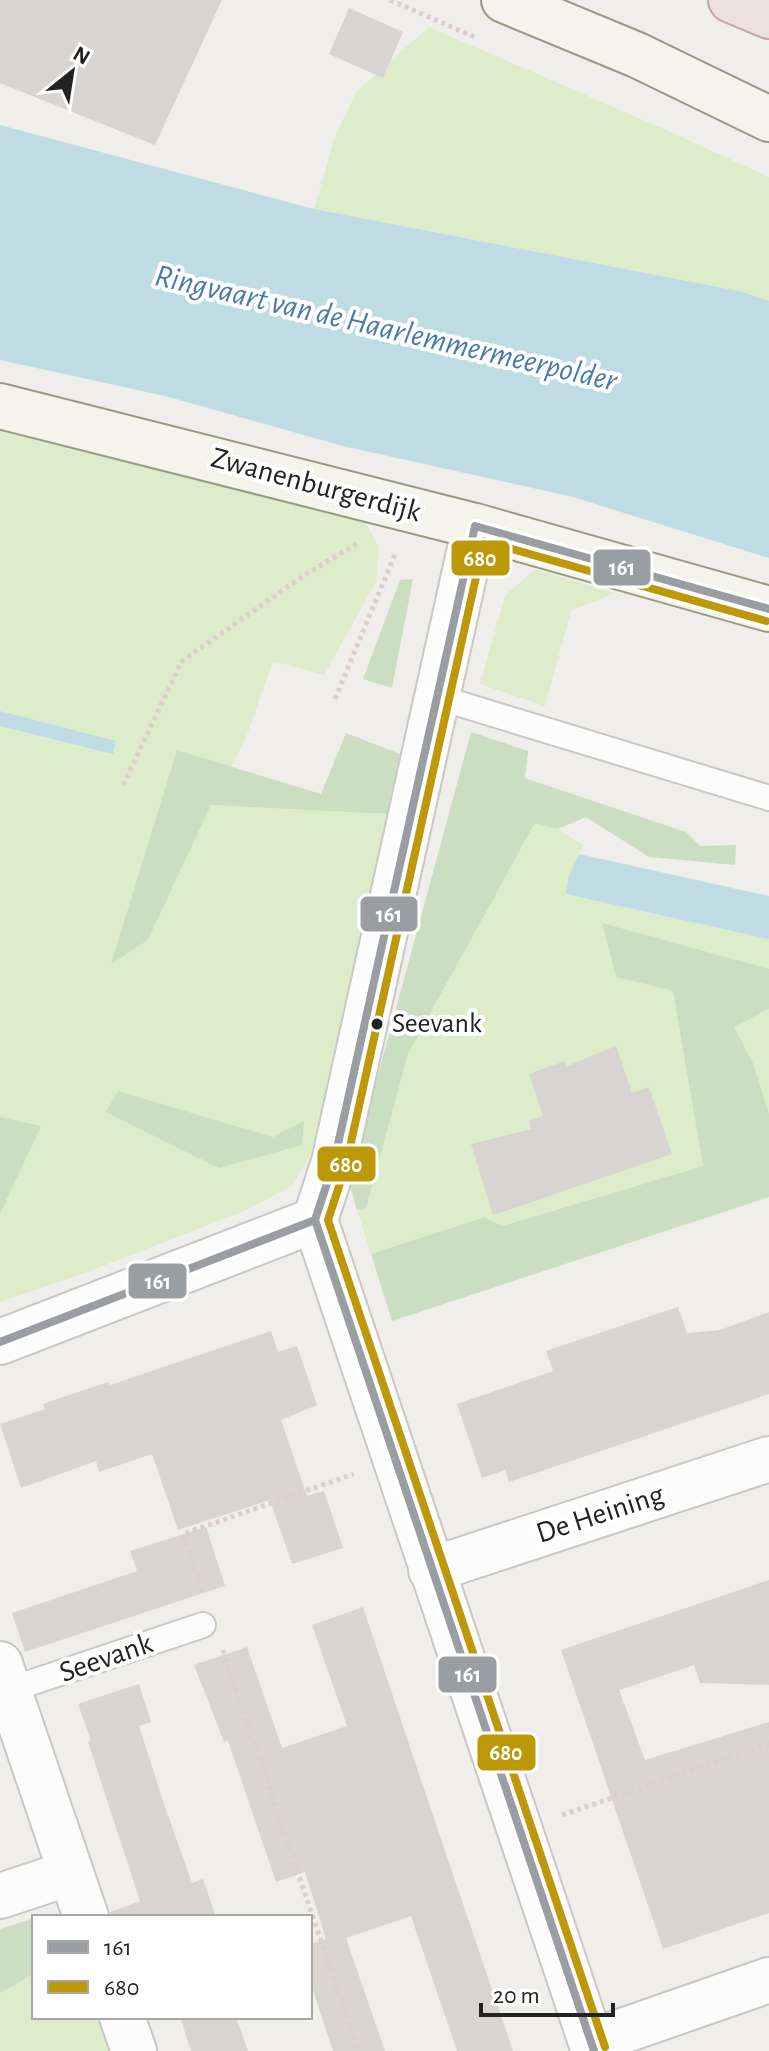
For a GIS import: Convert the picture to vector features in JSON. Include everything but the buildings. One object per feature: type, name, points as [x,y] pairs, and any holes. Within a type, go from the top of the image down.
[{"type":"highway","points":[[731,0],[769,16]]},
{"type":"street","points":[[504,0],[637,55],[769,119]]},
{"type":"street","name":"Zwanenburgerdijk","points":[[0,406],[475,526],[769,609]]},
{"type":"street","points":[[475,526],[334,1162],[315,1220],[593,2046],[769,1980]]},
{"type":"street","points":[[0,1342],[315,1220]]},
{"type":"street","name":"De Heining","points":[[431,1570],[769,1459]]},
{"type":"street","name":"Seevank","points":[[4,1677],[85,1915]]},
{"type":"street","points":[[0,1896],[70,1873]]},
{"type":"street","points":[[123,2019],[134,2051]]},
{"type":"lane","points":[[437,697],[769,798]]},
{"type":"lane","name":"Seevank","points":[[4,1677],[209,1622]]},
{"type":"path","points":[[335,699],[413,510]]},
{"type":"path","points":[[123,785],[182,661],[306,574],[413,510]]},
{"type":"path","points":[[311,1915],[209,1622],[183,1534],[394,1459]]},
{"type":"path","points":[[519,1830],[769,1744]]},
{"type":"path","points":[[312,1919],[358,2051]]},
{"type":"green space","points":[[429,27],[769,177],[769,301],[739,291],[314,209],[336,133],[357,91]]},
{"type":"green space","points":[[0,427],[362,516],[379,547],[376,582],[324,675],[273,661],[247,735],[231,768],[178,750],[112,963],[148,940],[211,805],[387,814],[319,1130],[311,1153],[293,1185],[247,1210],[77,1276],[0,1302],[0,1214],[40,1126],[0,1117],[0,726],[113,754],[116,742],[0,711]],"holes":[[[118,1091],[273,1137],[304,1122],[219,1168]]]},
{"type":"green space","points":[[535,569],[615,593],[571,611],[545,706],[480,684],[505,596]]},
{"type":"green space","points":[[413,579],[392,688],[363,679],[400,580]]},
{"type":"green space","points":[[471,732],[528,751],[525,778],[686,832],[700,846],[736,845],[735,865],[649,857],[586,817],[558,829],[535,823],[408,1054],[366,1208],[357,1210],[349,1182]]},
{"type":"green space","points":[[346,733],[400,754],[387,814],[211,805],[148,940],[111,964],[177,750],[321,794]]},
{"type":"green space","points":[[535,823],[558,829],[583,845],[569,875],[566,894],[769,939],[769,969],[602,924],[616,977],[673,991],[703,1166],[501,1226],[485,1217],[371,1254],[357,1210],[366,1207],[408,1054]]},
{"type":"green space","points":[[602,923],[769,969],[769,1009],[734,1027],[753,1063],[769,1114],[769,1197],[392,1321],[371,1254],[485,1217],[502,1226],[703,1166],[673,991],[616,977]]},
{"type":"green space","points":[[769,1009],[769,1114],[753,1063],[733,1026]]},
{"type":"green space","points":[[118,1091],[273,1137],[304,1121],[302,1145],[219,1168],[106,1112]]},
{"type":"green space","points":[[0,1117],[41,1126],[0,1214]]},
{"type":"green space","points":[[32,1919],[32,1975],[0,1993],[0,1929]]},
{"type":"green space","points":[[32,1975],[32,2019],[107,2019],[117,2051],[0,2051],[0,1993]]},
{"type":"water","name":"Ringvaart van de Haarlemmermeerpolder","points":[[0,125],[314,209],[739,291],[769,301],[769,558],[573,497],[343,446],[165,396],[0,360]]},
{"type":"water","points":[[0,711],[116,741],[113,754],[0,726]]},
{"type":"water","points":[[579,854],[769,896],[769,939],[566,894],[569,875]]},
{"type":"transit line","name":"161","points":[[475,526],[334,1162],[315,1220],[594,2051]]},
{"type":"transit line","name":"161","points":[[475,526],[769,609]]},
{"type":"transit line","name":"680","points":[[605,2047],[328,1220],[346,1165],[484,541],[766,621]]},
{"type":"transit line","name":"161","points":[[0,1342],[315,1220]]},
{"type":"place","name":"Seevank","points":[[377,1024]]}]
